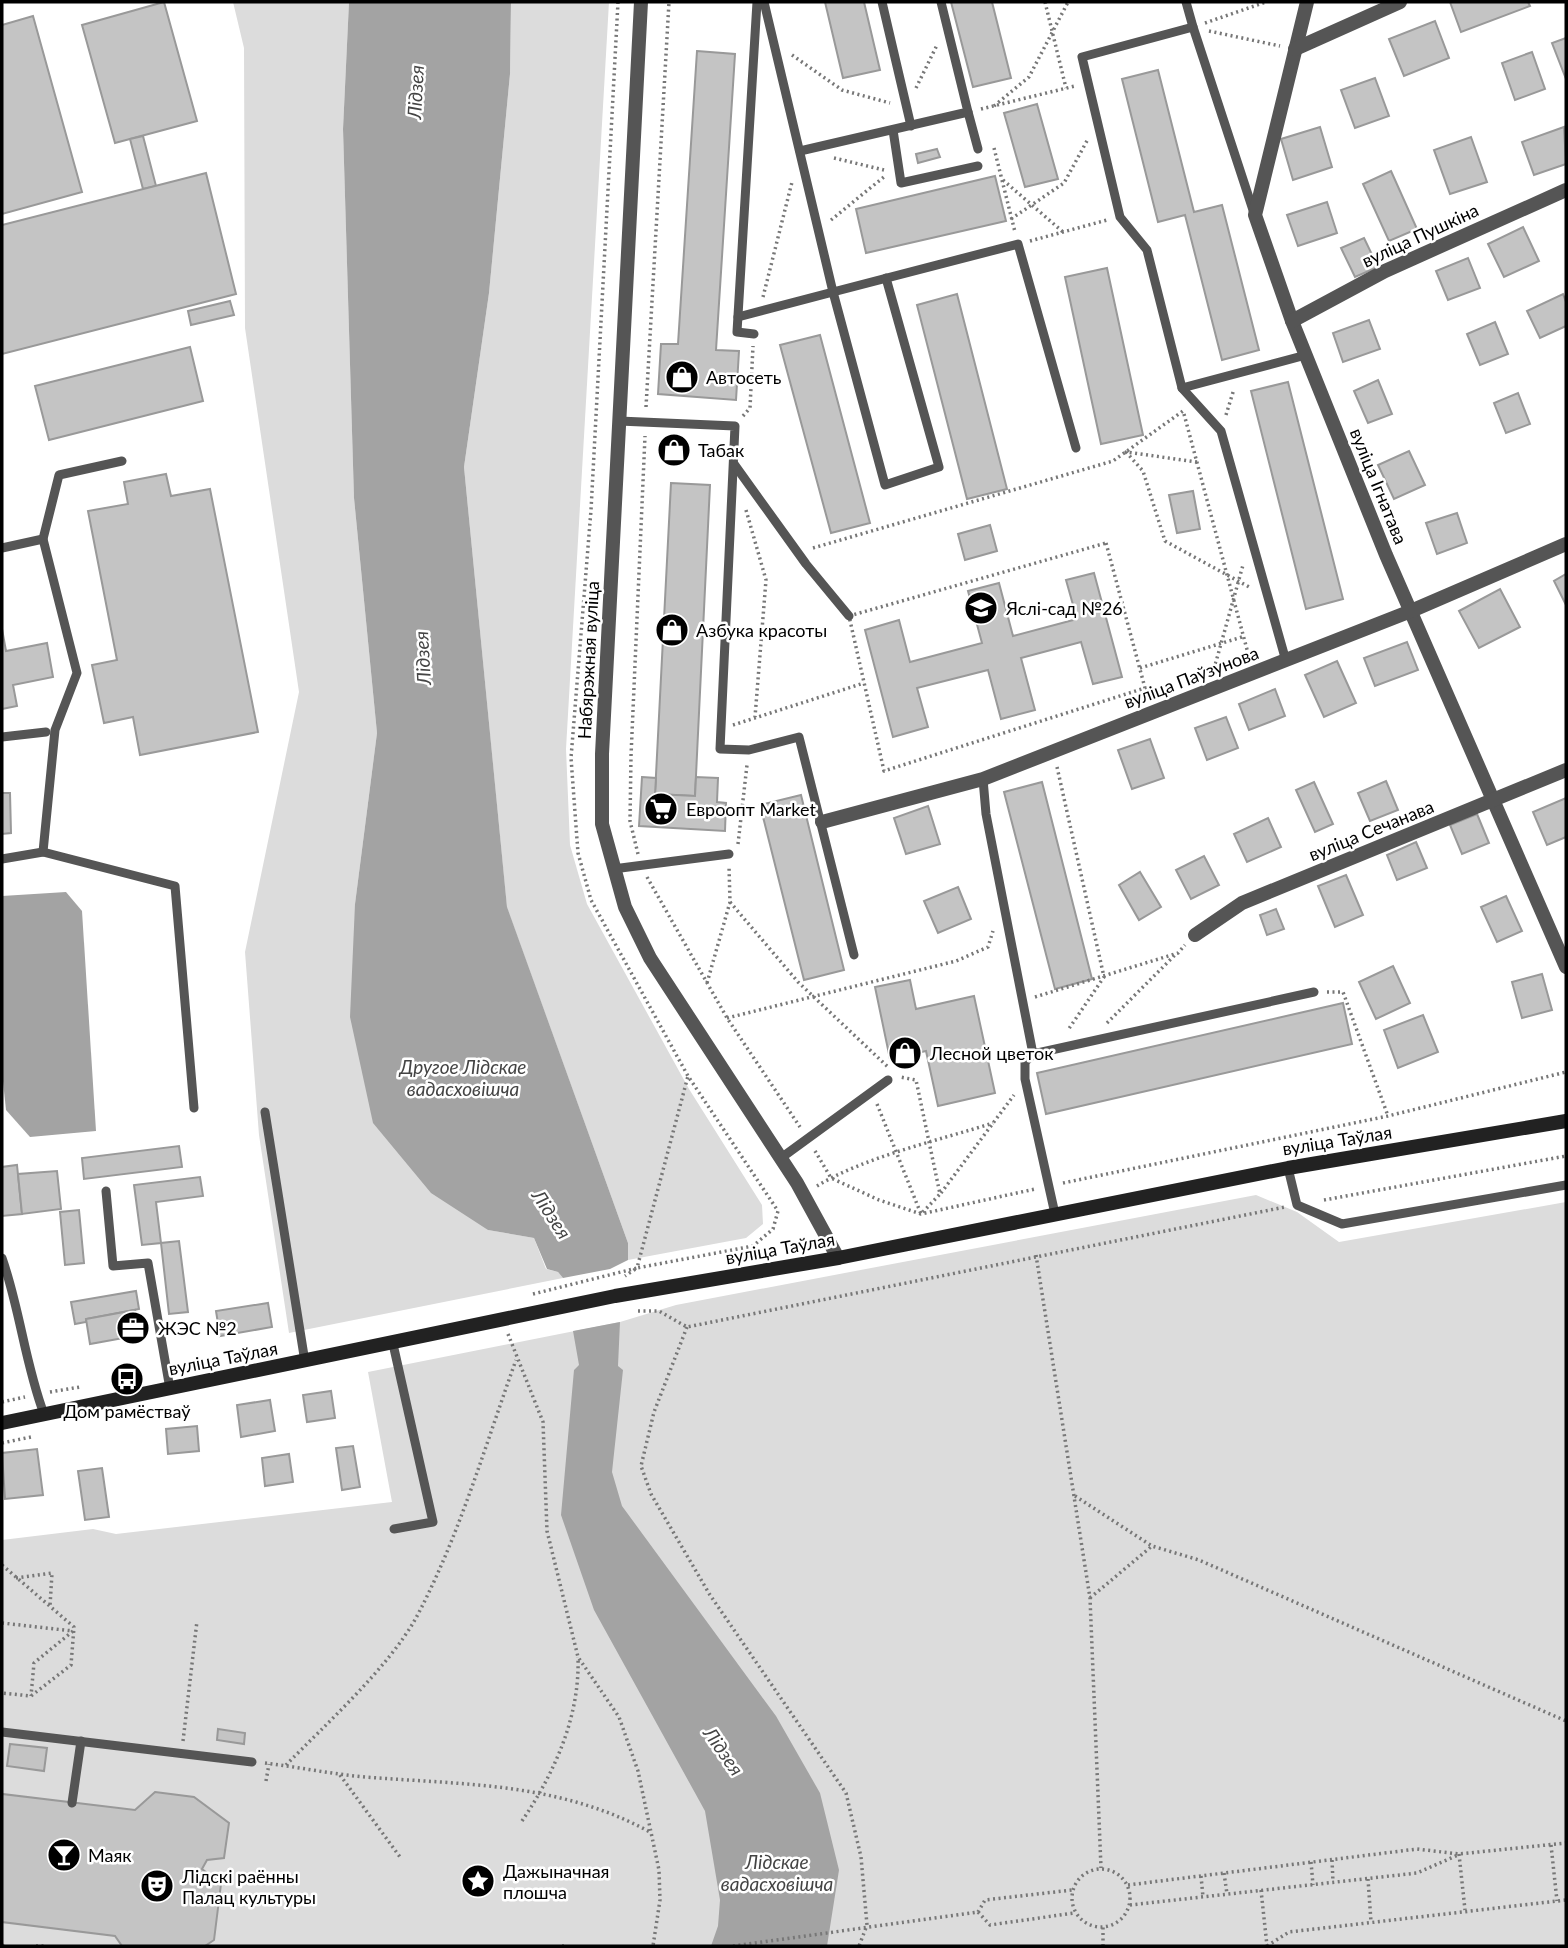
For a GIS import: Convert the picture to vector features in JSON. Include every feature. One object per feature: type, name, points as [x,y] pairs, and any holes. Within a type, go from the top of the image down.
[{"type":"main road","name":"вуліца Таўлая","points":[[2,1423],[615,1296],[838,1258],[1288,1168],[1566,1121]]},
{"type":"street","name":"Набярэжная вуліца","points":[[641,2],[601,788],[602,824],[625,906],[650,958],[781,1158],[838,1258]]},
{"type":"street","points":[[1255,215],[1307,2]]},
{"type":"street","points":[[1295,49],[1400,2]]},
{"type":"street","name":"вуліца Пушкіна","points":[[1292,321],[1385,271],[1566,190]]},
{"type":"street","name":"вуліца Ігнатава","points":[[1255,215],[1292,321],[1411,611],[1566,967]]},
{"type":"street","name":"вуліца Паўзунова","points":[[822,822],[984,779],[1411,611],[1566,544]]},
{"type":"street","name":"вуліца Сечанава","points":[[1195,935],[1242,903],[1566,770]]},
{"type":"lane","points":[[754,334],[737,332],[757,2]]},
{"type":"lane","points":[[764,2],[833,292],[885,485],[939,467],[886,278]]},
{"type":"lane","points":[[882,2],[911,126]]},
{"type":"lane","points":[[941,2],[978,149]]},
{"type":"lane","points":[[1186,2],[1255,215]]},
{"type":"lane","points":[[1193,27],[1082,57],[1119,217],[1147,250],[1182,388],[1221,430],[1286,661]]},
{"type":"lane","points":[[800,151],[968,112]]},
{"type":"lane","points":[[893,130],[901,183],[978,166]]},
{"type":"lane","points":[[738,317],[1018,244],[1076,448]]},
{"type":"lane","points":[[1182,388],[1306,355]]},
{"type":"lane","points":[[619,421],[735,426],[720,749],[749,750],[799,737],[854,955]]},
{"type":"lane","points":[[43,852],[55,730],[77,673],[43,539],[59,475],[122,461]]},
{"type":"lane","points":[[734,464],[797,552],[849,616]]},
{"type":"lane","points":[[2,548],[43,539]]},
{"type":"lane","points":[[2,737],[46,732]]},
{"type":"lane","points":[[984,779],[986,814],[1033,1054]]},
{"type":"lane","points":[[2,859],[43,852],[175,886],[194,1108]]},
{"type":"lane","points":[[613,869],[729,854]]},
{"type":"lane","points":[[1055,1214],[1025,1079],[1026,1062],[1033,1054],[1314,992]]},
{"type":"lane","points":[[781,1158],[888,1080]]},
{"type":"lane","points":[[265,1112],[305,1362]]},
{"type":"lane","points":[[1288,1168],[1297,1205],[1342,1223],[1566,1185]]},
{"type":"lane","points":[[106,1191],[113,1266],[148,1263],[170,1389]]},
{"type":"lane","points":[[2,1258],[16,1297],[44,1414]]},
{"type":"lane","points":[[393,1344],[433,1522],[394,1529]]},
{"type":"lane","points":[[2,1732],[252,1762]]},
{"type":"lane","points":[[72,1803],[81,1741]]},
{"type":"path","points":[[668,2],[646,421],[630,821],[640,865],[706,983],[831,1178]]},
{"type":"path","points":[[1045,2],[1066,88]]},
{"type":"path","points":[[994,106],[1029,77],[1068,2]]},
{"type":"path","points":[[1193,27],[1266,2]]},
{"type":"path","points":[[773,41],[842,90],[907,108],[947,24]]},
{"type":"path","points":[[1193,27],[1295,49]]},
{"type":"path","points":[[968,112],[1088,82]]},
{"type":"path","points":[[984,108],[987,120]]},
{"type":"path","points":[[1012,219],[1064,183],[1098,121]]},
{"type":"path","points":[[993,144],[1018,244],[1119,217]]},
{"type":"path","points":[[759,312],[800,151],[891,171],[819,230]]},
{"type":"path","points":[[1002,179],[1063,232]]},
{"type":"path","points":[[735,426],[750,408],[754,334]]},
{"type":"path","points":[[1221,430],[1239,373]]},
{"type":"path","points":[[1139,668],[1242,637],[1184,411],[1182,388]]},
{"type":"path","points":[[797,552],[1113,461],[1184,411]]},
{"type":"path","points":[[1126,452],[1197,463]]},
{"type":"path","points":[[1126,452],[1143,471],[1166,541],[1268,598]]},
{"type":"path","points":[[744,503],[766,580],[755,718]]},
{"type":"path","points":[[1209,691],[1251,536]]},
{"type":"path","points":[[1106,543],[1144,688],[884,771],[849,616],[1106,543]]},
{"type":"path","points":[[722,729],[864,683]]},
{"type":"path","points":[[706,983],[730,902],[729,854],[738,844],[749,750]]},
{"type":"path","points":[[1053,751],[1104,977],[1055,1049]]},
{"type":"path","points":[[727,1018],[816,997],[858,983],[956,961],[988,947],[1003,899]]},
{"type":"path","points":[[730,902],[798,982],[889,1068]]},
{"type":"path","points":[[1089,1042],[1195,935]]},
{"type":"path","points":[[1023,1001],[1178,953]]},
{"type":"path","points":[[1314,992],[1343,992],[1388,1116]]},
{"type":"path","points":[[1284,1136],[1388,1116],[1566,1072]]},
{"type":"path","points":[[621,1279],[636,1268],[688,1076]]},
{"type":"path","points":[[873,1091],[921,1214],[940,1194],[1025,1079]]},
{"type":"path","points":[[916,1080],[940,1194]]},
{"type":"path","points":[[817,1186],[831,1178],[896,1154],[993,1123]]},
{"type":"path","points":[[632,1311],[659,1311],[687,1327],[1036,1255],[1566,1156]]},
{"type":"path","points":[[524,1296],[636,1268],[752,1246],[773,1229],[778,1211]]},
{"type":"path","points":[[1036,1255],[1090,1598],[1101,1868]]},
{"type":"path","points":[[687,1327],[654,1412],[641,1466],[651,1494],[710,1595],[846,1793],[861,1857],[867,1925],[859,1946]]},
{"type":"path","points":[[508,1334],[516,1360],[543,1422],[547,1531],[578,1657],[579,1686],[568,1733],[542,1791],[522,1821]]},
{"type":"path","points":[[286,1765],[370,1678],[415,1619],[454,1530],[516,1360]]},
{"type":"path","points":[[1075,1496],[1152,1546],[1199,1560],[1566,1721]]},
{"type":"path","points":[[1090,1598],[1152,1546]]},
{"type":"path","points":[[2,1565],[74,1627],[71,1665],[31,1696],[2,1693]]},
{"type":"path","points":[[16,1578],[52,1573],[50,1606]]},
{"type":"path","points":[[182,1753],[197,1621]]},
{"type":"path","points":[[2,1623],[73,1631]]},
{"type":"path","points":[[31,1696],[34,1662],[73,1631]]},
{"type":"path","points":[[578,1657],[619,1717],[638,1772],[659,1870],[660,1900],[653,1946]]},
{"type":"path","points":[[252,1762],[340,1775],[542,1791],[599,1807],[651,1833]]},
{"type":"path","points":[[267,1781],[269,1764]]},
{"type":"path","points":[[340,1775],[401,1857]]},
{"type":"path","points":[[1128,1885],[1417,1849],[1460,1854],[1566,1843]]},
{"type":"path","points":[[1551,1844],[1557,1901]]},
{"type":"path","points":[[1130,1905],[1417,1873],[1460,1854]]},
{"type":"path","points":[[1460,1854],[1465,1910]]},
{"type":"path","points":[[1332,1860],[1333,1883]]},
{"type":"path","points":[[1311,1863],[1313,1885]]},
{"type":"path","points":[[1101,1868],[1117,1873],[1128,1885],[1130,1905],[1120,1920],[1103,1927],[1087,1924],[1075,1913],[1072,1890],[1083,1874],[1101,1868]]},
{"type":"path","points":[[1224,1873],[1227,1894]]},
{"type":"path","points":[[1201,1876],[1203,1897]]},
{"type":"path","points":[[1368,1879],[1371,1922]]},
{"type":"path","points":[[978,1912],[985,1900],[1072,1890]]},
{"type":"path","points":[[1261,1890],[1267,1946],[1289,1931],[1566,1900]]},
{"type":"path","points":[[733,1946],[867,1925],[978,1912]]},
{"type":"path","points":[[978,1912],[990,1925],[1075,1913]]},
{"type":"path","points":[[1103,1927],[1103,1946]]},
{"type":"path","points":[[36,1945],[44,1946]]},
{"type":"path","points":[[562,1945],[568,1946]]},
{"type":"shaded area","points":[[233,2],[349,2],[343,129],[354,498],[377,733],[355,904],[488,1230],[534,1238],[546,1269],[558,1272],[563,1278],[289,1333],[259,1135],[245,952],[299,692],[245,328],[244,48]]},
{"type":"shaded area","points":[[511,2],[609,2],[566,749],[570,845],[587,904],[689,1089],[762,1205],[763,1224],[746,1238],[628,1260],[628,1243],[507,908],[464,467],[489,293],[510,74]]},
{"type":"shaded area","points":[[1256,1195],[1297,1212],[1339,1242],[1566,1202],[1566,1946],[2,1946],[2,1540],[93,1529],[116,1534],[392,1502],[368,1372],[620,1322],[676,1305]]},
{"type":"water","name":"Другое Лідскае вадасховішча","points":[[349,2],[511,2],[510,74],[489,293],[464,467],[507,907],[628,1243],[628,1260],[610,1269],[563,1278],[558,1272],[547,1269],[534,1238],[488,1230],[431,1193],[373,1123],[350,1017],[355,904],[377,733],[354,498],[343,129]]},
{"type":"water","points":[[66,892],[82,911],[96,1131],[30,1137],[6,1110],[2,1072],[2,896]]},
{"type":"water","name":"Лідскае вадасховішча","points":[[620,1322],[618,1366],[623,1370],[612,1472],[622,1506],[776,1716],[820,1793],[839,1870],[827,1946],[711,1946],[718,1926],[720,1900],[705,1811],[594,1610],[561,1515],[574,1370],[579,1365],[573,1331]]},
{"type":"building","points":[[164,2],[197,121],[115,143],[82,25]]},
{"type":"building","points":[[825,2],[864,2],[880,70],[843,78]]},
{"type":"building","points":[[951,2],[992,2],[1011,78],[973,87]]},
{"type":"building","points":[[1450,2],[1528,2],[1530,6],[1461,32]]},
{"type":"building","points":[[33,16],[82,192],[2,214],[2,25]]},
{"type":"building","points":[[1435,21],[1449,58],[1404,76],[1389,39]]},
{"type":"building","points":[[1566,38],[1566,79],[1552,43]]},
{"type":"building","points":[[697,51],[735,54],[716,350],[739,351],[736,400],[658,394],[661,344],[678,344]]},
{"type":"building","points":[[1532,52],[1545,89],[1515,100],[1502,63]]},
{"type":"building","points":[[1158,70],[1194,212],[1222,205],[1259,350],[1222,360],[1185,215],[1158,222],[1122,79]]},
{"type":"building","points":[[1375,78],[1389,116],[1355,128],[1341,90]]},
{"type":"building","points":[[1037,104],[1058,179],[1025,187],[1004,113]]},
{"type":"building","points":[[1320,127],[1332,167],[1293,180],[1281,139]]},
{"type":"building","points":[[1564,127],[1566,164],[1534,175],[1522,142]]},
{"type":"building","points":[[143,136],[156,186],[143,189],[130,139]]},
{"type":"building","points":[[1471,137],[1487,182],[1450,194],[1434,150]]},
{"type":"building","points":[[937,149],[940,157],[918,163],[916,154]]},
{"type":"building","points":[[1391,171],[1417,229],[1389,241],[1363,184]]},
{"type":"building","points":[[206,173],[236,294],[2,354],[2,225]]},
{"type":"building","points":[[995,176],[1006,221],[866,253],[856,209]]},
{"type":"building","points":[[1327,202],[1337,233],[1298,246],[1287,215]]},
{"type":"building","points":[[1523,227],[1539,261],[1504,277],[1488,244]]},
{"type":"building","points":[[1364,238],[1378,267],[1355,277],[1341,248]]},
{"type":"building","points":[[1468,258],[1480,288],[1448,300],[1436,271]]},
{"type":"building","points":[[1107,268],[1143,435],[1101,444],[1065,277]]},
{"type":"building","points":[[957,294],[1007,489],[967,499],[917,305]]},
{"type":"building","points":[[1563,294],[1566,302],[1566,326],[1540,338],[1527,311]]},
{"type":"building","points":[[230,301],[234,315],[191,325],[188,311]]},
{"type":"building","points":[[1369,320],[1380,349],[1343,362],[1333,333]]},
{"type":"building","points":[[1495,322],[1508,354],[1480,365],[1467,334]]},
{"type":"building","points":[[820,335],[870,523],[831,533],[780,345]]},
{"type":"building","points":[[190,347],[203,401],[49,440],[35,386]]},
{"type":"building","points":[[1378,380],[1392,414],[1368,423],[1354,391]]},
{"type":"building","points":[[1288,382],[1343,599],[1306,609],[1251,391]]},
{"type":"building","points":[[1518,393],[1530,424],[1506,433],[1494,403]]},
{"type":"building","points":[[1409,451],[1425,485],[1394,499],[1378,465]]},
{"type":"building","points":[[166,474],[171,496],[210,489],[258,732],[140,755],[133,717],[104,723],[92,665],[117,660],[88,511],[128,504],[124,482]]},
{"type":"building","points":[[671,483],[710,485],[695,796],[655,794]]},
{"type":"building","points":[[1193,491],[1200,529],[1177,533],[1169,495]]},
{"type":"building","points":[[1457,513],[1467,543],[1437,554],[1426,523]]},
{"type":"building","points":[[990,525],[997,551],[965,560],[958,534]]},
{"type":"building","points":[[1094,573],[1122,677],[1093,684],[1081,642],[1021,658],[1035,710],[1001,719],[988,670],[917,688],[928,727],[893,737],[865,630],[899,620],[910,662],[982,643],[968,591],[999,583],[1013,636],[1077,619],[1066,580]]},
{"type":"building","points":[[1566,574],[1566,605],[1554,581]]},
{"type":"building","points":[[1500,589],[1520,627],[1479,648],[1459,611]]},
{"type":"building","points":[[2,629],[6,651],[47,643],[53,677],[13,685],[17,706],[2,709]]},
{"type":"building","points":[[1407,642],[1418,670],[1375,686],[1364,658]]},
{"type":"building","points":[[1337,661],[1356,703],[1324,717],[1305,675]]},
{"type":"building","points":[[1275,689],[1285,716],[1249,730],[1239,704]]},
{"type":"building","points":[[1226,717],[1238,748],[1207,760],[1195,728]]},
{"type":"building","points":[[1150,739],[1164,778],[1132,789],[1118,750]]},
{"type":"building","points":[[642,777],[656,778],[655,794],[695,796],[696,777],[718,778],[717,802],[726,803],[725,831],[639,826]]},
{"type":"building","points":[[1386,781],[1398,810],[1370,821],[1358,793]]},
{"type":"building","points":[[1042,782],[1092,979],[1055,989],[1004,792]]},
{"type":"building","points":[[1314,782],[1333,824],[1315,832],[1296,790]]},
{"type":"building","points":[[2,793],[10,793],[11,833],[2,834]]},
{"type":"building","points":[[801,795],[844,970],[804,980],[760,805]]},
{"type":"building","points":[[1566,798],[1566,837],[1547,845],[1533,812]]},
{"type":"building","points":[[928,806],[940,844],[906,854],[894,818]]},
{"type":"building","points":[[1477,814],[1489,843],[1462,854],[1450,825]]},
{"type":"building","points":[[1268,818],[1281,847],[1247,862],[1234,834]]},
{"type":"building","points":[[1416,842],[1427,868],[1397,880],[1387,855]]},
{"type":"building","points":[[1204,856],[1219,885],[1191,899],[1176,870]]},
{"type":"building","points":[[1140,872],[1161,907],[1139,920],[1119,885]]},
{"type":"building","points":[[1346,875],[1363,915],[1335,927],[1318,886]]},
{"type":"building","points":[[958,887],[971,919],[938,933],[924,901]]},
{"type":"building","points":[[1506,896],[1522,931],[1497,942],[1481,907]]},
{"type":"building","points":[[1276,909],[1284,929],[1267,935],[1260,915]]},
{"type":"building","points":[[1393,966],[1410,1003],[1376,1019],[1359,982]]},
{"type":"building","points":[[1542,974],[1552,1010],[1522,1018],[1512,982]]},
{"type":"building","points":[[910,980],[916,1009],[974,996],[995,1093],[938,1106],[926,1051],[890,1059],[875,987]]},
{"type":"building","points":[[1343,1003],[1352,1044],[1046,1114],[1037,1073]]},
{"type":"building","points":[[1423,1015],[1438,1052],[1398,1068],[1384,1030]]},
{"type":"building","points":[[179,1146],[182,1167],[84,1179],[82,1158]]},
{"type":"building","points":[[17,1165],[22,1214],[2,1216],[2,1167]]},
{"type":"building","points":[[57,1171],[61,1209],[22,1214],[18,1174]]},
{"type":"building","points":[[200,1177],[203,1196],[156,1202],[161,1243],[142,1245],[134,1185]]},
{"type":"building","points":[[79,1210],[84,1263],[65,1265],[60,1212]]},
{"type":"building","points":[[179,1241],[188,1312],[169,1314],[161,1243]]},
{"type":"building","points":[[136,1291],[139,1309],[86,1319],[86,1322],[75,1324],[71,1302]]},
{"type":"building","points":[[268,1303],[272,1327],[220,1336],[216,1311]]},
{"type":"building","points":[[135,1310],[140,1335],[90,1344],[86,1319]]},
{"type":"building","points":[[331,1391],[335,1418],[307,1422],[303,1395]]},
{"type":"building","points":[[270,1400],[275,1431],[241,1437],[237,1405]]},
{"type":"building","points":[[197,1426],[199,1451],[168,1454],[166,1429]]},
{"type":"building","points":[[353,1446],[360,1487],[342,1490],[336,1448]]},
{"type":"building","points":[[37,1449],[43,1495],[5,1499],[2,1453]]},
{"type":"building","points":[[289,1454],[293,1482],[265,1486],[262,1458]]},
{"type":"building","points":[[102,1468],[109,1517],[85,1520],[78,1471]]},
{"type":"building","points":[[218,1729],[245,1733],[244,1744],[217,1740]]},
{"type":"building","points":[[10,1744],[47,1748],[44,1771],[7,1766]]},
{"type":"building","points":[[155,1792],[194,1797],[229,1823],[224,1858],[207,1860],[202,1869],[221,1884],[214,1940],[205,1946],[122,1946],[115,1936],[2,1922],[2,1794],[135,1810]]},
{"type":"place","name":"Автосеть","points":[[682,377]]},
{"type":"place","name":"Табак","points":[[674,450]]},
{"type":"place","name":"Яслі-сад №26","points":[[981,608]]},
{"type":"place","name":"Азбука красоты","points":[[672,630]]},
{"type":"place","name":"Евроопт Market","points":[[661,809]]},
{"type":"place","name":"Лесной цветок","points":[[905,1053]]},
{"type":"place","name":"ЖЭС №2","points":[[133,1328]]},
{"type":"place","name":"Дом рамёстваў","points":[[127,1379]]},
{"type":"place","name":"Маяк","points":[[64,1855]]},
{"type":"place","name":"Дажыначная плошча","points":[[478,1881]]},
{"type":"place","name":"Лідскі раённы Палац культуры","points":[[157,1886]]},
{"type":"water label","name":"Лідзея","points":[[415,92]]},
{"type":"water label","name":"Лідзея","points":[[422,658]]},
{"type":"water label","name":"Лідзея","points":[[552,1214]]},
{"type":"water label","name":"Лідзея","points":[[724,1751]]}]
